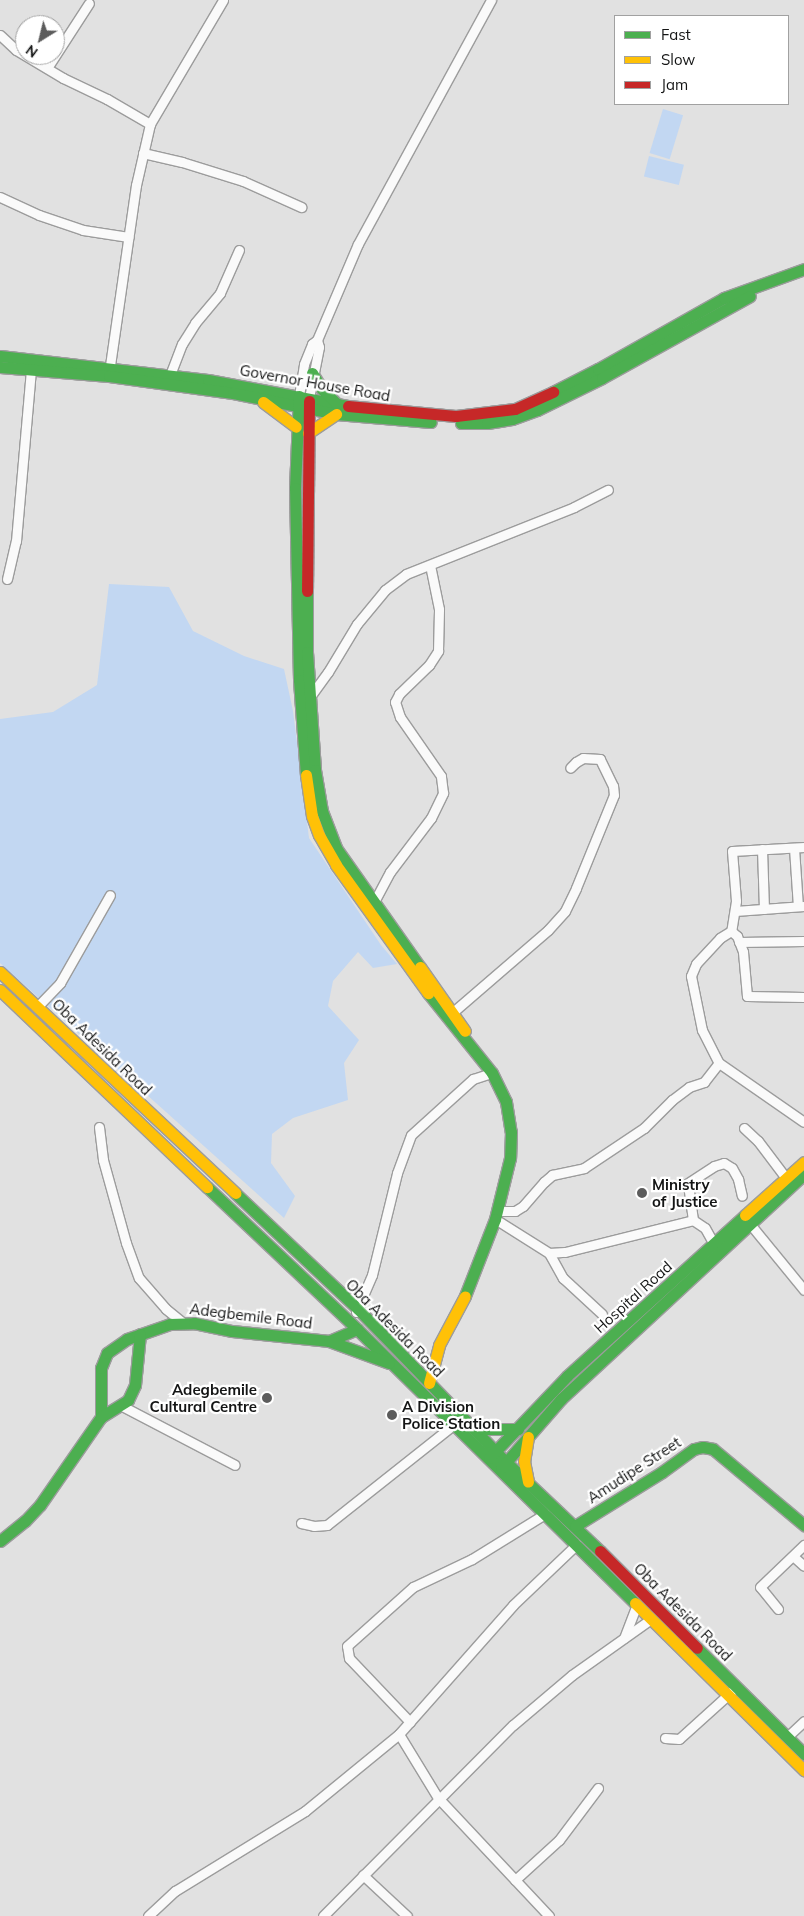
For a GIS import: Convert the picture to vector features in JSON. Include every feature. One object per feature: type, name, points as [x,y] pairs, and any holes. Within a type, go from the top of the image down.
[{"type":"main road","name":"Governor House Road","points":[[336,409],[367,409],[456,416],[515,409],[598,369],[724,298],[804,269]]},
{"type":"main road","name":"Governor House Road","points":[[0,367],[31,370],[170,375],[401,421],[487,424],[512,419],[602,378],[736,302],[764,290],[804,278]]},
{"type":"main road","name":"Governor House Road","points":[[0,356],[109,372],[259,399],[303,402]]},
{"type":"main road","points":[[308,432],[336,409],[312,373]]},
{"type":"main road","points":[[259,399],[296,427]]},
{"type":"main road","points":[[303,402],[296,427],[299,680],[306,775],[312,816],[319,835],[336,865],[446,1018],[492,1073],[506,1102],[511,1132],[510,1158],[496,1215],[464,1300],[439,1346],[428,1383]]},
{"type":"main road","points":[[303,402],[308,432],[306,571],[309,698],[315,770],[327,827],[336,848],[453,1012],[478,1055]]},
{"type":"main road","name":"Oba Adesida Road","points":[[0,972],[358,1309],[470,1426],[492,1455]]},
{"type":"main road","name":"Oba Adesida Road","points":[[0,990],[348,1320],[453,1425],[492,1455],[545,1514],[804,1770]]},
{"type":"main road","name":"Hospital Road","points":[[492,1455],[567,1376],[804,1162]]},
{"type":"main road","name":"Hospital Road","points":[[503,1466],[561,1399],[600,1361],[804,1174]]},
{"type":"main road","name":"Adegbemile Road","points":[[101,1417],[100,1381],[104,1359],[119,1343],[140,1334],[182,1322],[232,1331],[329,1341],[391,1363]]},
{"type":"main road","points":[[329,1341],[357,1329]]},
{"type":"main road","points":[[0,1541],[25,1521],[40,1505],[101,1417],[122,1406],[133,1391],[140,1334]]},
{"type":"main road","points":[[470,1426],[484,1429],[518,1429]]},
{"type":"main road","points":[[528,1437],[524,1461],[528,1482]]},
{"type":"main road","name":"Amudipe Street","points":[[575,1526],[662,1472],[694,1449],[703,1447],[713,1449],[804,1525]]},
{"type":"main road","name":"Oba Adesida Road","points":[[503,1466],[528,1482],[575,1526],[804,1754]]},
{"type":"street","points":[[109,372],[128,237],[150,124],[223,0]]},
{"type":"street","points":[[303,402],[304,364],[312,344],[317,340],[358,244],[491,0]]},
{"type":"street","points":[[47,68],[89,3]]},
{"type":"street","points":[[0,35],[16,50],[150,124]]},
{"type":"street","points":[[143,153],[182,162],[243,181],[301,207]]},
{"type":"street","points":[[0,197],[39,215],[83,230],[128,237]]},
{"type":"street","points":[[170,375],[186,337],[220,293],[240,250]]},
{"type":"street","points":[[303,402],[318,347],[317,340]]},
{"type":"street","points":[[7,579],[17,532],[31,370]]},
{"type":"street","points":[[309,698],[328,672],[357,624],[384,590],[406,574],[574,507],[608,490]]},
{"type":"street","points":[[374,902],[390,872],[431,818],[443,793],[441,776],[400,716],[395,702],[399,694],[429,665],[438,651],[439,609],[430,565]]},
{"type":"street","points":[[453,1012],[548,930],[565,911],[614,794],[613,786],[600,759],[583,758],[570,768]]},
{"type":"street","points":[[735,911],[801,906],[799,847],[732,851],[735,911],[731,931],[720,938],[696,964],[691,976],[702,1030],[719,1063],[804,1122]]},
{"type":"street","points":[[762,849],[764,909]]},
{"type":"street","points":[[38,1006],[60,983],[110,895]]},
{"type":"street","points":[[731,931],[740,942],[743,952],[747,996],[804,997]]},
{"type":"street","points":[[740,942],[804,941]]},
{"type":"street","points":[[473,1079],[478,1055]]},
{"type":"street","points":[[496,1215],[516,1211],[552,1175],[584,1168],[644,1128],[672,1100],[689,1087],[704,1082],[719,1063]]},
{"type":"street","points":[[348,1320],[358,1309],[372,1276],[397,1173],[407,1144],[418,1129],[473,1079],[492,1073]]},
{"type":"street","points":[[99,1127],[103,1160],[126,1243],[139,1278],[166,1309],[182,1322]]},
{"type":"street","points":[[744,1128],[758,1141],[766,1155],[786,1178]]},
{"type":"street","points":[[693,1220],[688,1183],[714,1166],[724,1164],[732,1168],[738,1179],[742,1196]]},
{"type":"street","points":[[496,1215],[549,1253],[563,1278],[602,1314]]},
{"type":"street","points":[[549,1253],[565,1252],[693,1220],[705,1228],[714,1244]]},
{"type":"street","points":[[750,1224],[804,1290]]},
{"type":"street","points":[[122,1406],[235,1465]]},
{"type":"street","points":[[301,1523],[314,1526],[327,1525],[453,1425]]},
{"type":"street","points":[[410,1722],[349,1658],[347,1646],[413,1587],[472,1559],[545,1514]]},
{"type":"street","points":[[148,1916],[175,1891],[305,1811],[399,1734],[514,1605],[577,1544]]},
{"type":"street","points":[[778,1608],[760,1587],[804,1546]]},
{"type":"street","points":[[794,1557],[804,1566]]},
{"type":"street","points":[[624,1638],[638,1604]]},
{"type":"street","points":[[323,1916],[438,1798],[542,1700],[572,1675],[651,1619]]},
{"type":"street","points":[[665,1738],[679,1739],[737,1688]]},
{"type":"street","points":[[787,1736],[804,1721]]},
{"type":"street","points":[[399,1734],[438,1798],[549,1916]]},
{"type":"street","points":[[515,1880],[559,1840],[598,1788]]},
{"type":"street","points":[[363,1876],[407,1916]]},
{"type":"shaded area","points":[[663,109],[683,115],[670,159],[650,153]]},
{"type":"shaded area","points":[[649,156],[684,165],[679,185],[644,176]]},
{"type":"shaded area","points":[[109,584],[169,587],[193,631],[244,656],[284,669],[293,711],[309,838],[381,945],[397,964],[373,968],[358,952],[333,981],[328,1006],[359,1040],[344,1063],[348,1100],[293,1118],[272,1134],[271,1163],[295,1196],[284,1218],[0,963],[0,719],[53,712],[97,685]]},
{"type":"traffic: fast","points":[[553,392],[598,369],[724,298],[804,269]]},
{"type":"traffic: fast","points":[[461,423],[487,423],[512,419],[537,410],[602,378],[750,296]]},
{"type":"traffic: fast","points":[[0,356],[208,380],[348,406]]},
{"type":"traffic: fast","points":[[0,367],[109,376],[233,393],[336,414],[431,422]]},
{"type":"traffic: fast","points":[[312,373],[322,389],[337,404]]},
{"type":"traffic: fast","points":[[299,396],[295,488],[299,680],[306,775]]},
{"type":"traffic: fast","points":[[307,591],[307,652],[315,770],[322,811],[336,848],[420,967]]},
{"type":"traffic: fast","points":[[428,993],[492,1073],[506,1102],[511,1132],[510,1158],[495,1219],[465,1296]]},
{"type":"traffic: fast","points":[[501,1468],[561,1399],[804,1174]]},
{"type":"traffic: fast","points":[[207,1187],[357,1329],[635,1603]]},
{"type":"traffic: fast","points":[[235,1193],[358,1309],[506,1462],[600,1551]]},
{"type":"traffic: fast","points":[[489,1458],[567,1376],[745,1215]]},
{"type":"traffic: fast","points":[[101,1417],[101,1368],[107,1353],[127,1339],[170,1324],[194,1323],[232,1331],[329,1341],[389,1363]]},
{"type":"traffic: fast","points":[[329,1341],[357,1329]]},
{"type":"traffic: fast","points":[[0,1541],[25,1521],[40,1505],[101,1417],[128,1400],[135,1385],[140,1334]]},
{"type":"traffic: fast","points":[[470,1426],[484,1429],[518,1429]]},
{"type":"traffic: fast","points":[[575,1526],[662,1472],[694,1449],[703,1447],[713,1449],[804,1525]]},
{"type":"traffic: fast","points":[[697,1648],[804,1754]]},
{"type":"traffic: slow","points":[[263,402],[296,427]]},
{"type":"traffic: slow","points":[[308,433],[336,414]]},
{"type":"traffic: slow","points":[[306,775],[312,816],[319,835],[336,865],[428,993]]},
{"type":"traffic: slow","points":[[420,967],[465,1031]]},
{"type":"traffic: slow","points":[[0,972],[235,1193]]},
{"type":"traffic: slow","points":[[0,990],[207,1187]]},
{"type":"traffic: slow","points":[[745,1215],[804,1162]]},
{"type":"traffic: slow","points":[[429,1383],[439,1345],[465,1296]]},
{"type":"traffic: slow","points":[[528,1437],[524,1461],[528,1482]]},
{"type":"traffic: slow","points":[[635,1603],[804,1770]]},
{"type":"traffic: jam","points":[[348,406],[456,416],[515,409],[553,392]]},
{"type":"traffic: jam","points":[[307,591],[309,401]]},
{"type":"traffic: jam","points":[[600,1551],[697,1648]]},
{"type":"place","name":"Ministry of Justice","points":[[642,1193]]},
{"type":"place","name":"Adegbemile Cultural Centre","points":[[267,1398]]},
{"type":"place","name":"A Division Police Station","points":[[392,1415]]}]
